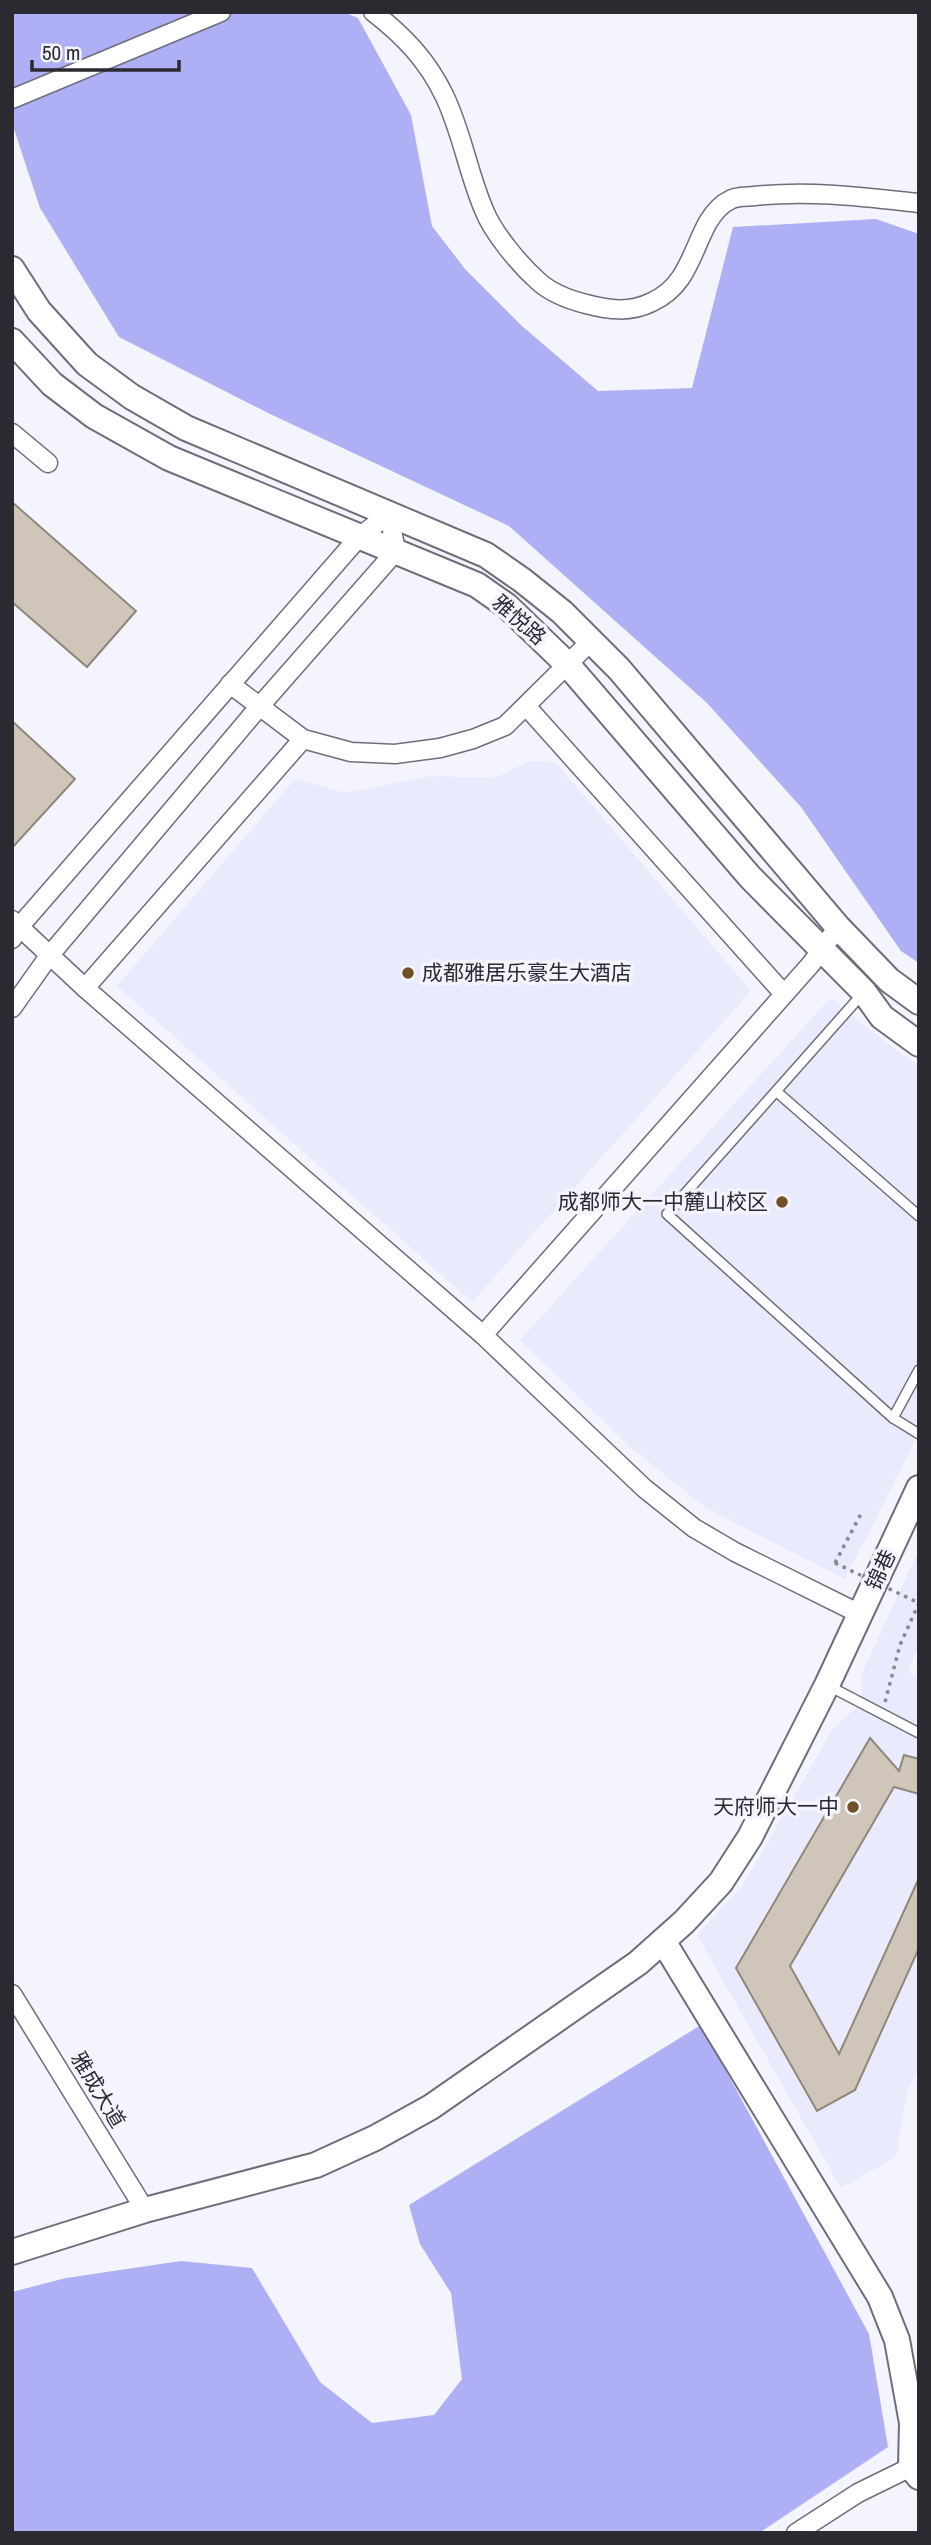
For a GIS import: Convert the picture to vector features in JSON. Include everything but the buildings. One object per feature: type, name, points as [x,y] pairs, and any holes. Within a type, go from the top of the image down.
[{"type":"street","points":[[12,99],[221,12]]},
{"type":"street","points":[[373,12],[399,32],[422,56],[445,96],[485,212],[509,248],[540,283],[572,301],[621,310],[640,308],[658,300],[687,272],[709,220],[720,206],[731,198],[778,193],[816,194],[919,203]]},
{"type":"street","points":[[12,269],[39,311],[87,364],[132,397],[187,428],[486,555],[562,612],[620,669],[838,927],[889,980],[919,1002]]},
{"type":"street","name":"雅悦路","points":[[12,341],[52,384],[94,416],[169,458],[477,585],[507,606],[568,665],[750,877],[864,992],[881,1017],[919,1044]]},
{"type":"street","points":[[12,433],[48,463]]},
{"type":"street","points":[[388,514],[359,537],[15,929],[483,1335],[644,1488],[694,1528],[860,1614]]},
{"type":"street","points":[[12,1008],[49,956],[259,706],[396,551],[388,514]]},
{"type":"street","points":[[230,684],[303,739],[351,752],[395,754],[440,748],[505,726],[592,641]]},
{"type":"street","points":[[527,707],[784,994]]},
{"type":"street","points":[[85,988],[303,739]]},
{"type":"street","points":[[483,1335],[823,950],[838,927]]},
{"type":"street","name":"锦巷","points":[[12,2252],[145,2210],[316,2165],[375,2138],[431,2107],[638,1963],[721,1882],[751,1837],[827,1685],[919,1488]]},
{"type":"street","points":[[663,1941],[880,2297],[897,2340],[912,2423],[915,2472],[858,2493],[796,2533]]},
{"type":"street","name":"雅成大道","points":[[12,1994],[145,2210]]},
{"type":"lane","points":[[864,992],[667,1214],[892,1418],[919,1434]]},
{"type":"lane","points":[[777,1092],[919,1216]]},
{"type":"lane","points":[[892,1418],[919,1370]]},
{"type":"lane","points":[[827,1685],[919,1733]]},
{"type":"path","points":[[862,1512],[835,1563],[919,1604],[900,1645],[882,1714]]},
{"type":"shaded area","points":[[12,12],[343,12],[358,18],[411,115],[432,226],[465,269],[522,326],[598,391],[692,388],[733,227],[876,219],[919,234],[919,963],[901,951],[801,807],[707,703],[509,526],[268,413],[119,337],[40,208],[12,123]]},
{"type":"shaded area","points":[[529,761],[555,762],[751,991],[472,1302],[117,986],[295,779],[346,793],[431,776],[495,778]]},
{"type":"shaded area","name":"成都师大一中麓山校区","points":[[830,998],[919,1065],[919,1433],[845,1579],[706,1508],[628,1445],[520,1340]]},
{"type":"shaded area","name":"天府师大一中","points":[[918,1552],[919,1646],[908,1669],[919,1681],[919,2068],[907,2092],[896,2157],[841,2188],[697,1935],[743,1885],[833,1729],[861,1703],[862,1673]]},
{"type":"shaded area","points":[[701,2025],[869,2334],[888,2447],[759,2533],[12,2533],[12,2292],[66,2278],[181,2261],[252,2268],[320,2382],[372,2423],[434,2415],[462,2379],[451,2293],[420,2244],[409,2205]]},
{"type":"place","name":"成都雅居乐豪生大酒店","points":[[408,973]]},
{"type":"place","name":"成都师大一中麓山校区","points":[[782,1202]]},
{"type":"place","name":"天府师大一中","points":[[853,1807]]}]
